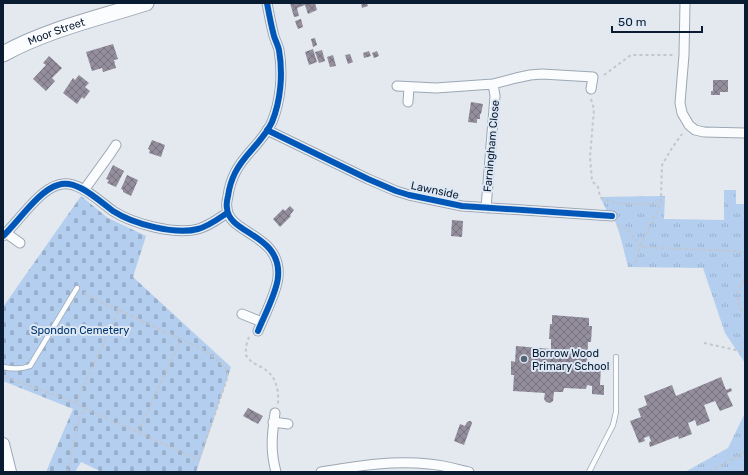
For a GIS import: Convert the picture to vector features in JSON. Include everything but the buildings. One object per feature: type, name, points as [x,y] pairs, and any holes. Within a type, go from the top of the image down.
[{"type":"main road","name":"Moor Street","points":[[3,54],[30,41],[110,8],[146,3]]},
{"type":"street","points":[[258,331],[278,278],[278,269],[275,256],[267,245],[232,220],[227,213],[226,208],[229,190],[235,173],[267,130],[272,121],[280,93],[281,72],[278,49],[267,3]]},
{"type":"street","points":[[685,3],[684,55],[680,104],[682,113],[689,125],[695,130],[704,132],[745,134]]},
{"type":"street","name":"Farningham Close","points":[[397,86],[436,88],[493,84],[530,75],[542,74],[593,77]]},
{"type":"street","points":[[591,89],[593,77]]},
{"type":"street","name":"Farningham Close","points":[[486,208],[495,96],[493,84]]},
{"type":"street","points":[[408,102],[409,87]]},
{"type":"street","name":"Lawnside","points":[[267,130],[368,179],[409,195],[462,206],[612,216]]},
{"type":"street","points":[[84,190],[116,145]]},
{"type":"street","points":[[20,243],[5,235],[40,196],[51,187],[58,184],[77,186],[120,215],[144,224],[165,229],[183,231],[198,229],[212,223],[227,213]]},
{"type":"street","points":[[242,314],[262,322]]},
{"type":"street","points":[[275,413],[272,450],[276,472]]},
{"type":"street","points":[[274,422],[288,424]]},
{"type":"street","points":[[3,444],[10,472]]},
{"type":"street","points":[[321,472],[387,463],[430,464],[469,472]]},
{"type":"lane","points":[[3,367],[26,368],[30,366],[77,288]]},
{"type":"lane","points":[[589,472],[613,425],[616,412],[616,357]]},
{"type":"path","points":[[593,77],[605,75],[631,55],[684,55]]},
{"type":"path","points":[[591,89],[591,98],[594,109],[590,157],[592,181],[598,187],[600,197],[617,203],[660,205]]},
{"type":"path","points":[[635,264],[640,247],[660,205],[662,165],[672,148],[689,125]]},
{"type":"path","points":[[612,216],[612,224],[627,229],[640,247]]},
{"type":"path","points":[[640,247],[735,251],[745,254]]},
{"type":"path","points":[[742,311],[739,308],[738,296],[739,287],[745,281]]},
{"type":"path","points":[[3,376],[76,403],[199,460],[228,376],[226,369],[220,362],[204,350],[103,303],[77,288]]},
{"type":"path","points":[[76,403],[118,310]]},
{"type":"path","points":[[258,331],[255,337],[250,335],[246,347],[246,354],[250,360],[266,371],[278,386],[278,407],[275,413]]},
{"type":"path","points":[[138,432],[181,339]]},
{"type":"path","points":[[704,343],[745,352]]},
{"type":"path","points":[[67,472],[78,423],[84,408]]},
{"type":"path","points":[[709,472],[738,456],[745,450]]},
{"type":"path","points":[[744,472],[745,467]]},
{"type":"green space","points":[[724,190],[736,190],[736,204],[745,204],[745,363],[725,333],[703,268],[628,267],[615,221],[616,212],[607,211],[600,197],[665,196],[664,219],[724,220]]},
{"type":"green space","name":"Spondon Cemetery","points":[[81,196],[108,218],[146,236],[133,277],[231,367],[196,472],[102,472],[81,462],[75,472],[46,472],[73,409],[3,381],[3,307]]},
{"type":"green space","points":[[745,413],[745,472],[685,472],[728,448]]},
{"type":"cycle path","points":[[258,331],[270,304],[277,283],[277,263],[272,252],[264,243],[236,224],[230,217],[227,204],[230,185],[235,173],[243,160],[264,136],[272,122],[279,96],[281,77],[279,48],[274,38],[267,3]]},
{"type":"cycle path","points":[[267,130],[368,179],[409,195],[462,206],[612,216]]},
{"type":"cycle path","points":[[3,236],[44,193],[51,188],[65,184],[80,188],[121,216],[154,227],[178,231],[198,229],[210,224],[227,213]]},
{"type":"place","name":"Borrow Wood Primary School","points":[[524,359]]}]
